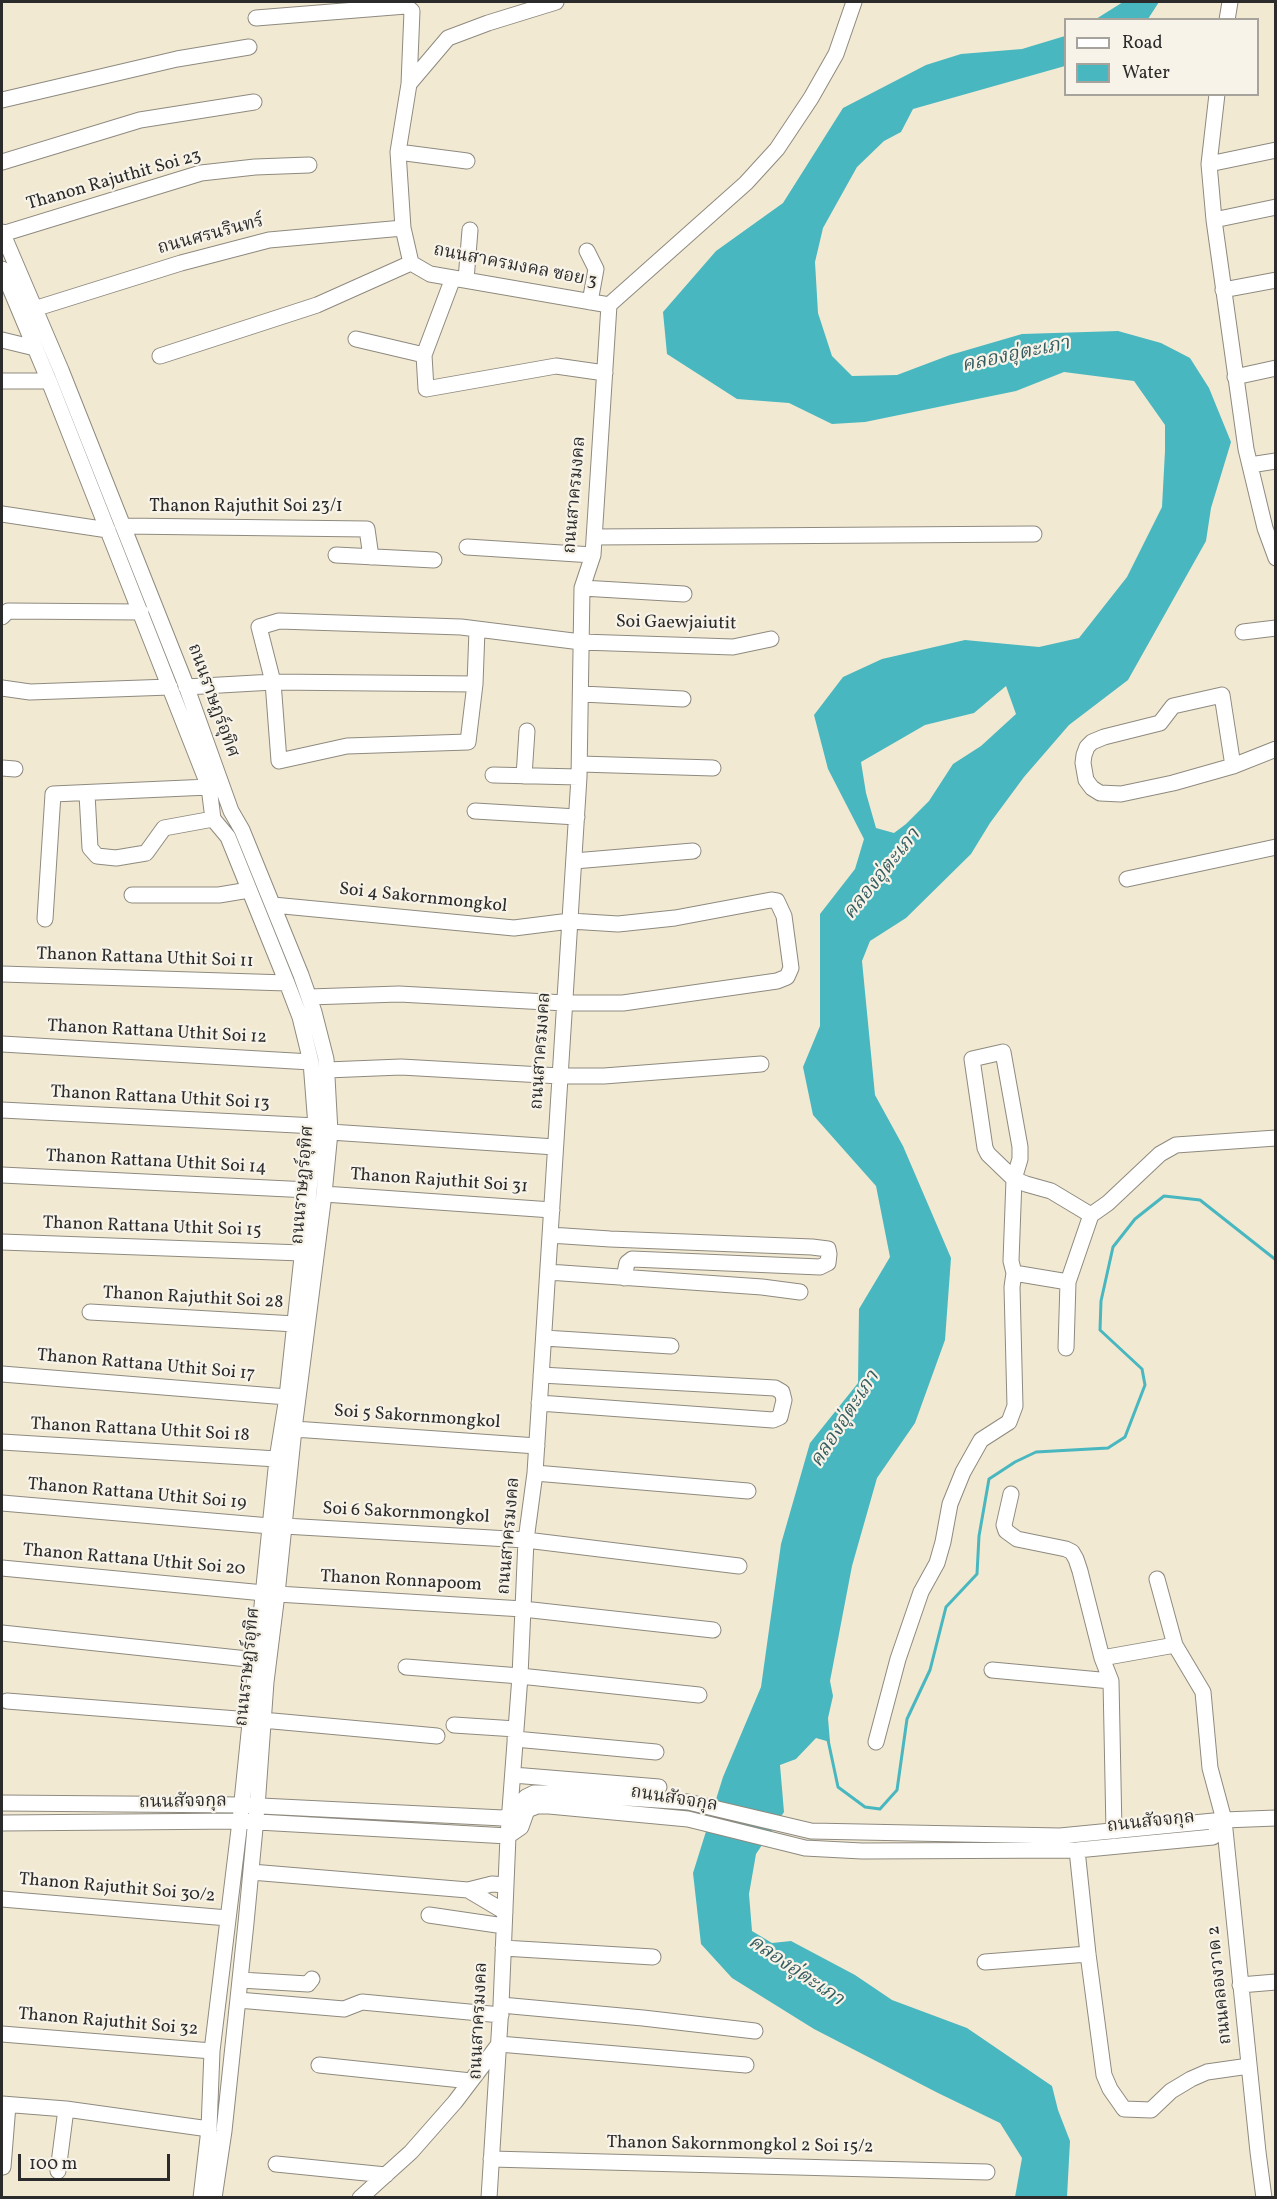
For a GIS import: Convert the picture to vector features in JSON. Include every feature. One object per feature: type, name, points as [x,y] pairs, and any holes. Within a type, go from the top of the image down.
[{"type":"street","points":[[409,84],[448,38],[556,2]]},
{"type":"street","points":[[609,305],[746,183],[777,149],[811,98],[836,54],[854,2]]},
{"type":"street","points":[[1227,18],[1230,2]]},
{"type":"street","name":"ถนนสาครมงคล ซอย 3","points":[[256,18],[406,6],[411,11],[409,84],[398,152],[403,228],[411,263],[429,274],[609,305]]},
{"type":"street","points":[[2,100],[167,61],[249,46]]},
{"type":"street","points":[[1217,96],[1209,164],[1214,220],[1235,377],[1250,465],[1265,528],[1275,558]]},
{"type":"street","points":[[2,162],[140,120],[254,102]]},
{"type":"street","points":[[1209,164],[1275,150]]},
{"type":"street","points":[[398,152],[467,160]]},
{"type":"street","name":"Thanon Rajuthit Soi 23","points":[[2,233],[201,173],[255,167],[309,165]]},
{"type":"street","points":[[1214,220],[1275,207]]},
{"type":"street","name":"ถนนศรนรินทร์","points":[[34,309],[181,263],[269,240],[403,228]]},
{"type":"street","points":[[470,230],[459,279],[424,355],[426,389],[556,366],[604,373]]},
{"type":"street","name":"ถนนราษฏร์อุทิศ","points":[[2,233],[61,369],[124,526],[231,811],[249,890],[300,1017],[323,1129]]},
{"type":"street","points":[[587,251],[596,269],[590,302]]},
{"type":"street","points":[[160,356],[317,305],[411,263]]},
{"type":"street","name":"ถนนราษฏร์อุทิศ","points":[[2,269],[49,381],[209,787],[213,819],[235,833],[273,905],[314,1012],[327,1070],[317,1192],[298,1353],[294,1429],[277,1526],[256,1720],[241,1805],[212,2051],[209,2129],[201,2198]]},
{"type":"street","points":[[1223,290],[1275,280]]},
{"type":"street","name":"ถนนสาครมงคล","points":[[489,2198],[526,1540],[537,1446],[577,817],[582,693],[582,588],[593,555],[609,305]]},
{"type":"street","points":[[356,339],[424,355]]},
{"type":"street","points":[[2,340],[35,348]]},
{"type":"street","points":[[1235,377],[1275,368]]},
{"type":"street","points":[[2,381],[49,381]]},
{"type":"street","points":[[1250,465],[1275,461]]},
{"type":"street","points":[[2,514],[108,530]]},
{"type":"street","name":"Thanon Rajuthit Soi 23/1","points":[[124,526],[367,529],[371,557]]},
{"type":"street","points":[[594,537],[1034,534]]},
{"type":"street","points":[[467,547],[593,555]]},
{"type":"street","points":[[336,555],[434,560]]},
{"type":"street","points":[[582,588],[684,594]]},
{"type":"street","points":[[2,617],[8,611],[141,612]]},
{"type":"street","name":"Soi Gaewjaiutit","points":[[273,682],[259,627],[279,621],[461,627],[581,642],[733,647],[771,639]]},
{"type":"street","points":[[1243,632],[1275,628]]},
{"type":"street","points":[[273,682],[279,761],[347,747],[468,742],[475,684],[477,630]]},
{"type":"street","points":[[186,687],[273,682],[475,684]]},
{"type":"street","points":[[2,688],[30,692],[170,687]]},
{"type":"street","points":[[582,693],[683,699]]},
{"type":"street","points":[[1233,766],[1222,695],[1173,706],[1160,723],[1092,742],[1084,755],[1086,780],[1092,788],[1112,794],[1134,793],[1233,766],[1275,749]]},
{"type":"street","points":[[524,776],[527,731]]},
{"type":"street","points":[[493,775],[524,776],[579,771],[713,768]]},
{"type":"street","points":[[45,919],[53,794],[209,787]]},
{"type":"street","points":[[87,794],[90,848],[97,856],[116,858],[146,853],[164,828],[213,819]]},
{"type":"street","points":[[475,811],[577,817]]},
{"type":"street","points":[[1127,879],[1275,847]]},
{"type":"street","points":[[574,861],[693,851]]},
{"type":"street","points":[[132,895],[219,895],[249,890]]},
{"type":"street","name":"Soi 4 Sakornmongkol","points":[[273,905],[514,928],[570,921],[618,924],[675,918],[771,900],[777,901],[784,916],[791,968],[787,977],[777,981],[623,1003],[565,1003]]},
{"type":"street","name":"Thanon Rattana Uthit Soi 11","points":[[2,974],[287,983]]},
{"type":"street","points":[[309,997],[399,993],[565,1003]]},
{"type":"street","name":"Thanon Rattana Uthit Soi 12","points":[[2,1044],[311,1062]]},
{"type":"street","points":[[876,1742],[898,1659],[921,1592],[937,1563],[950,1504],[963,1472],[981,1440],[1010,1422],[1015,1406],[1012,1287],[1014,1273],[1011,1261],[1014,1179],[1020,1159],[1020,1147],[1003,1052],[972,1059],[985,1148],[1014,1179],[1052,1191],[1091,1215]]},
{"type":"street","points":[[327,1070],[401,1067],[560,1076],[604,1076],[761,1064]]},
{"type":"street","name":"Thanon Rattana Uthit Soi 13","points":[[2,1110],[323,1129],[555,1147]]},
{"type":"street","points":[[1066,1348],[1068,1282],[1091,1215],[1103,1208],[1160,1154],[1176,1145],[1275,1138]]},
{"type":"street","name":"Thanon Rattana Uthit Soi 14","points":[[2,1175],[317,1192]]},
{"type":"street","name":"ถนนราษฏร์อุทิศ","points":[[277,1526],[276,1459],[287,1397],[298,1353],[295,1324],[302,1253],[317,1192]]},
{"type":"street","name":"Thanon Rajuthit Soi 31","points":[[317,1192],[552,1210]]},
{"type":"street","points":[[550,1235],[813,1247],[828,1249],[829,1254],[828,1263],[820,1267],[632,1258],[627,1263],[624,1278]]},
{"type":"street","name":"Thanon Rattana Uthit Soi 15","points":[[2,1242],[302,1253]]},
{"type":"street","points":[[548,1272],[762,1287],[800,1292]]},
{"type":"street","points":[[1014,1273],[1068,1282]]},
{"type":"street","name":"Thanon Rajuthit Soi 28","points":[[90,1312],[295,1324]]},
{"type":"street","points":[[544,1338],[671,1346]]},
{"type":"street","name":"Thanon Rattana Uthit Soi 17","points":[[2,1374],[287,1397]]},
{"type":"street","points":[[539,1403],[773,1420],[780,1417],[784,1400],[782,1392],[775,1388],[540,1375]]},
{"type":"street","name":"Soi 5 Sakornmongkol","points":[[294,1429],[537,1446]]},
{"type":"street","name":"Thanon Rattana Uthit Soi 18","points":[[2,1442],[276,1459]]},
{"type":"street","points":[[535,1473],[748,1491]]},
{"type":"street","points":[[1011,1494],[1004,1525],[1006,1531],[1017,1539],[1066,1549],[1072,1552],[1076,1559],[1102,1658],[1111,1681],[1114,1830]]},
{"type":"street","name":"Thanon Rattana Uthit Soi 19","points":[[2,1503],[277,1526]]},
{"type":"street","name":"Soi 6 Sakornmongkol","points":[[277,1526],[526,1540],[740,1566]]},
{"type":"street","name":"Thanon Rattana Uthit Soi 20","points":[[2,1568],[270,1593]]},
{"type":"street","name":"ถนนคลองวาด 2","points":[[1157,1579],[1175,1646],[1203,1692],[1210,1768],[1224,1820],[1264,2198]]},
{"type":"street","name":"ถนนราษฏร์อุทิศ","points":[[214,2198],[224,2132],[251,1872],[257,1807],[257,1660],[270,1593]]},
{"type":"street","name":"Thanon Ronnapoom","points":[[270,1593],[523,1609],[713,1630]]},
{"type":"street","points":[[2,1633],[257,1660]]},
{"type":"street","points":[[1102,1658],[1175,1646]]},
{"type":"street","points":[[406,1667],[520,1676],[699,1695]]},
{"type":"street","points":[[992,1670],[1111,1681]]},
{"type":"street","points":[[7,1701],[436,1736]]},
{"type":"street","points":[[454,1725],[656,1752]]},
{"type":"street","points":[[513,1774],[659,1787]]},
{"type":"street","name":"ถนนสัจจกุล","points":[[2,1803],[241,1805],[503,1818],[511,1814],[525,1797],[534,1792],[688,1802],[811,1831],[1060,1836],[1224,1820]]},
{"type":"street","name":"ถนนสัจจกุล","points":[[2,1823],[240,1821],[508,1836],[520,1827],[527,1810],[537,1806],[688,1819],[805,1848],[862,1851],[1077,1850],[1213,1837],[1224,1820]]},
{"type":"street","points":[[1224,1820],[1275,1818]]},
{"type":"street","points":[[1077,1850],[1104,2075],[1110,2089],[1124,2109],[1151,2110],[1171,2091],[1207,2072],[1249,2066]]},
{"type":"street","points":[[251,1872],[468,1890],[492,1884],[506,1885]]},
{"type":"street","points":[[468,1890],[505,1919]]},
{"type":"street","name":"Thanon Rajuthit Soi 30/2","points":[[2,1899],[228,1918]]},
{"type":"street","points":[[429,1915],[470,1915],[505,1919]]},
{"type":"street","points":[[503,1948],[653,1957]]},
{"type":"street","points":[[985,1962],[1088,1954]]},
{"type":"street","points":[[240,1980],[308,1984],[312,1978]]},
{"type":"street","points":[[1240,1985],[1275,1982]]},
{"type":"street","points":[[238,2000],[344,2009],[362,2002],[369,2002],[643,2018],[755,2031]]},
{"type":"street","name":"Thanon Rajuthit Soi 32","points":[[2,2034],[212,2051]]},
{"type":"street","points":[[360,2198],[411,2152],[455,2102],[499,2044],[746,2065]]},
{"type":"street","points":[[319,2065],[471,2081]]},
{"type":"street","points":[[3,2167],[5,2104],[66,2109],[209,2129]]},
{"type":"street","points":[[58,2171],[66,2109]]},
{"type":"street","name":"Thanon Sakornmongkol 2 Soi 15/2","points":[[491,2159],[987,2172]]},
{"type":"street","points":[[276,2164],[386,2175]]},
{"type":"water","points":[[1123,2],[1159,2],[1149,18],[1098,18]]},
{"type":"water","name":"คลองอุ่ตะเภา","points":[[1064,36],[1064,66],[913,109],[901,132],[884,141],[857,167],[823,228],[815,262],[818,313],[832,356],[852,376],[897,375],[950,355],[1022,334],[1118,331],[1161,343],[1190,358],[1209,388],[1231,442],[1211,508],[1206,541],[1128,680],[1069,725],[1024,777],[990,823],[971,854],[906,918],[870,941],[862,961],[875,1095],[903,1146],[951,1258],[945,1340],[915,1423],[877,1478],[852,1566],[830,1681],[833,1696],[828,1718],[830,1742],[816,1738],[796,1759],[780,1765],[784,1812],[756,1854],[749,1894],[752,1931],[772,1943],[791,1941],[855,1975],[892,2000],[967,2028],[1052,2086],[1070,2141],[1067,2197],[1015,2197],[1022,2158],[1000,2123],[814,2029],[732,1978],[701,1944],[693,1873],[723,1777],[761,1687],[781,1544],[810,1443],[858,1383],[859,1309],[890,1257],[876,1186],[813,1115],[803,1067],[820,1026],[820,914],[855,869],[864,839],[828,769],[814,715],[843,677],[882,659],[965,640],[1039,647],[1079,638],[1127,577],[1162,507],[1165,425],[1134,381],[1064,372],[1016,391],[865,422],[832,424],[789,403],[737,399],[667,354],[663,312],[716,251],[783,203],[843,108],[926,65],[961,54],[1022,49]],"holes":[[[1006,686],[1016,714],[981,746],[953,764],[929,801],[906,824],[894,833],[876,828],[866,793],[861,762],[925,725],[974,713]]]},
{"type":"waterway","points":[[828,1740],[838,1787],[865,1807],[880,1809],[897,1790],[907,1719],[930,1670],[946,1607],[977,1574],[979,1536],[989,1479],[1036,1452],[1108,1448],[1125,1437],[1145,1385],[1142,1369],[1100,1330],[1101,1301],[1113,1247],[1135,1219],[1164,1196],[1200,1200],[1276,1260]]}]
